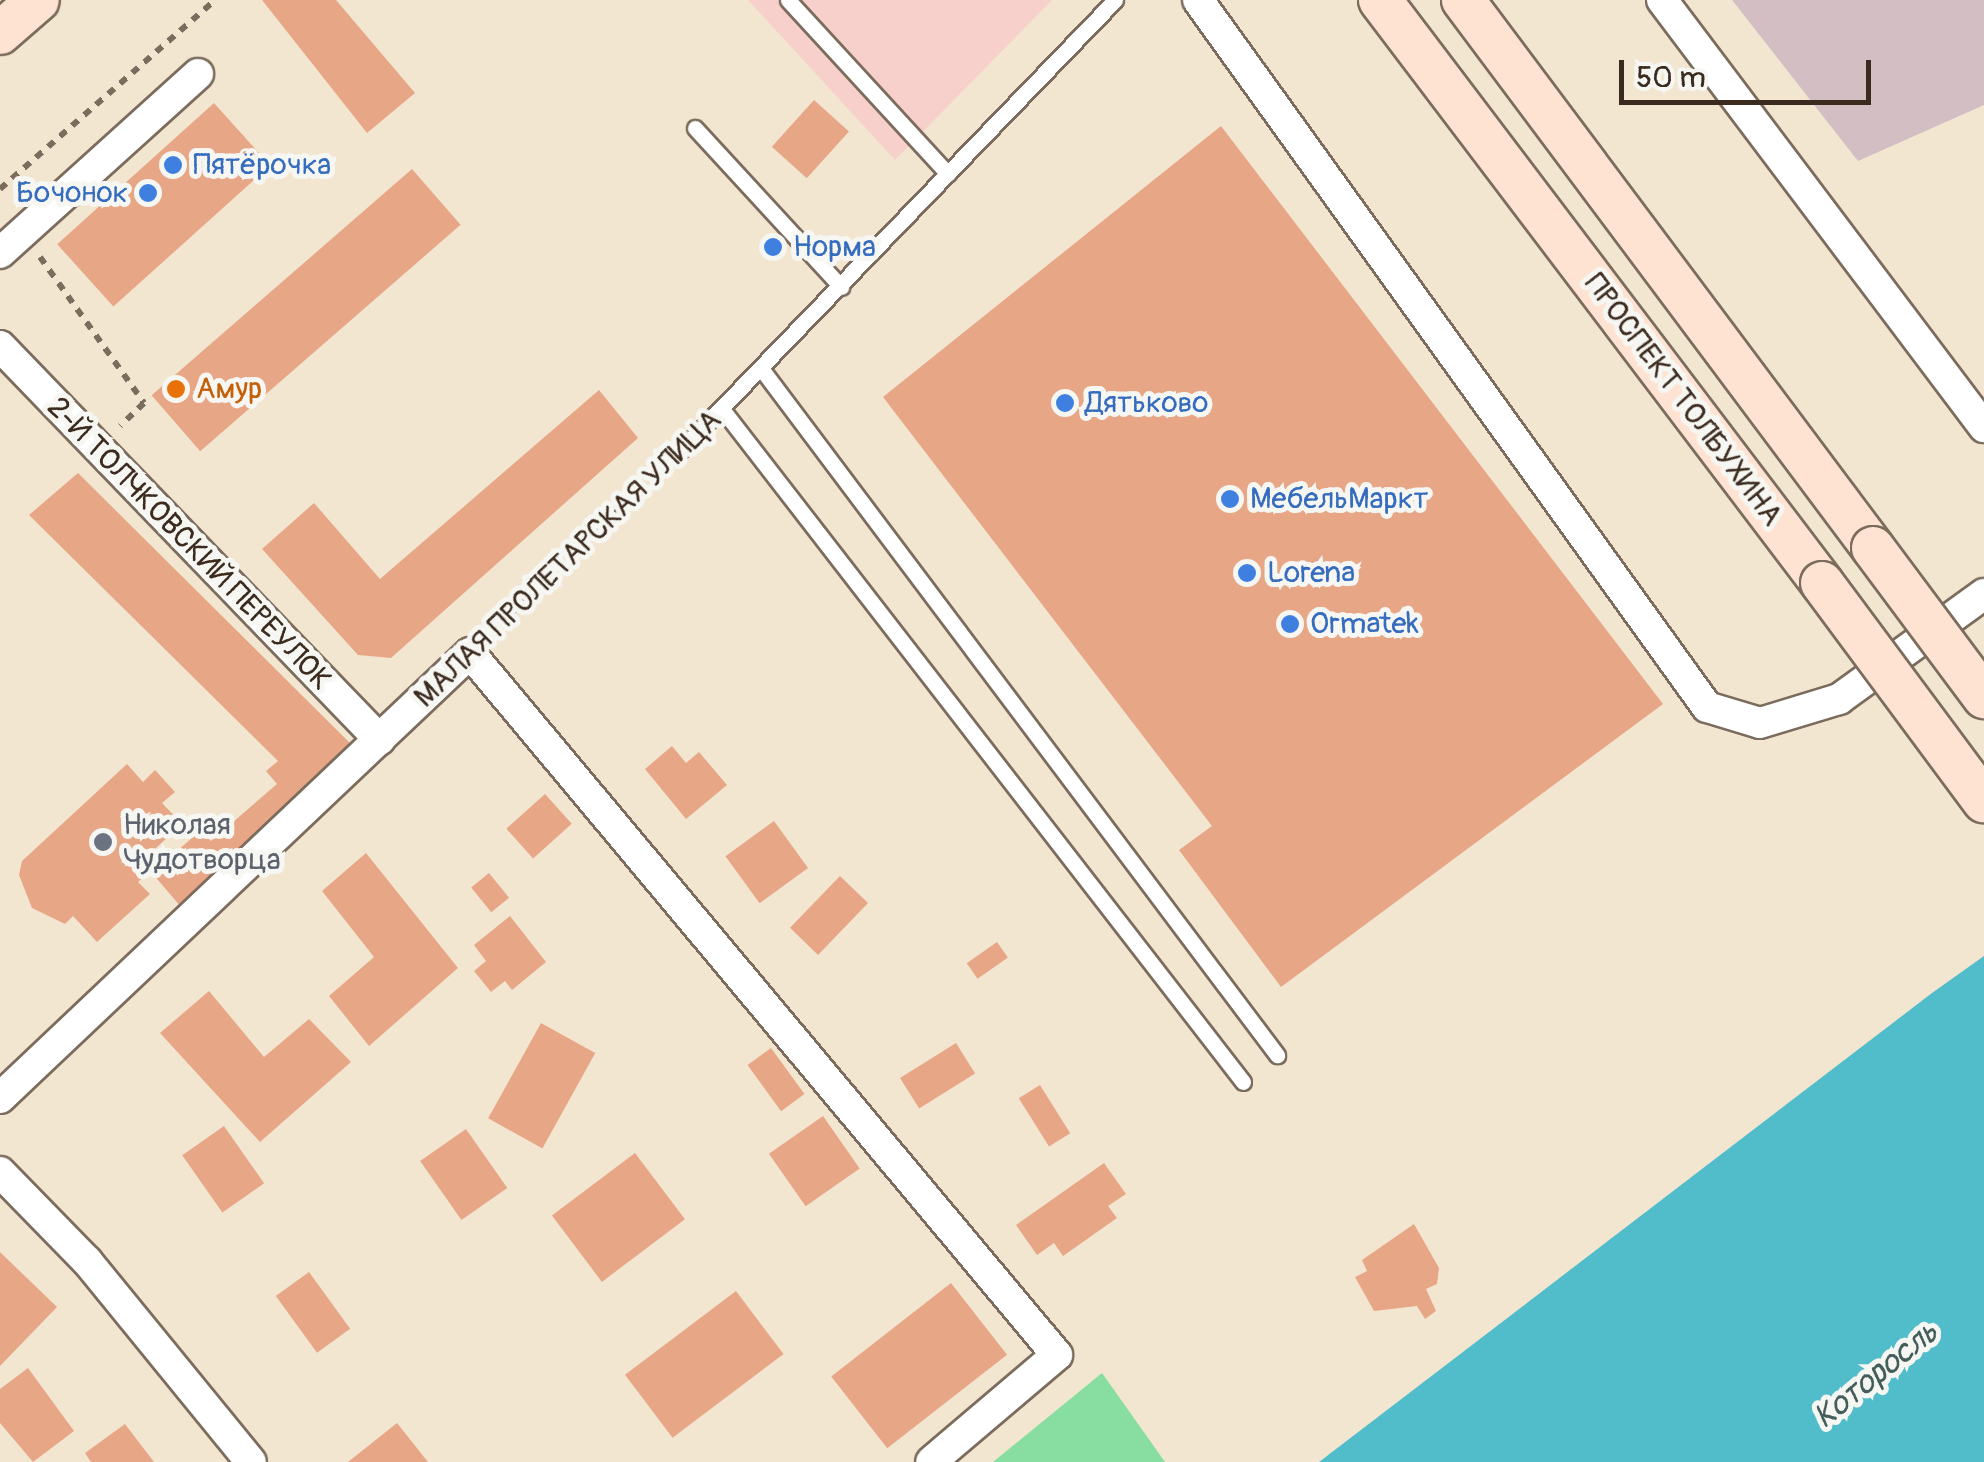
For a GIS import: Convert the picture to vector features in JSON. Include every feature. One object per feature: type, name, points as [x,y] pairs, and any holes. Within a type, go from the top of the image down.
[{"type":"main road","points":[[0,34],[38,0]]},
{"type":"main road","name":"ПРОСПЕКТ ТОЛБУХИНА","points":[[1380,0],[1984,801]]},
{"type":"main road","points":[[1462,0],[1984,697]]},
{"type":"street","points":[[1198,0],[1707,707],[1760,723],[1839,700],[1984,594]]},
{"type":"street","points":[[1662,0],[1984,427]]},
{"type":"street","points":[[9,245],[198,74]]},
{"type":"street","name":"2-Й ТОЛЧКОВСКИЙ ПЕРЕУЛОК","points":[[0,346],[95,450],[380,740]]},
{"type":"street","points":[[470,653],[1057,1355],[931,1462]]},
{"type":"street","name":"МАЛАЯ ПРОЛЕТАРСКАЯ УЛИЦА","points":[[0,1098],[470,653]]},
{"type":"street","points":[[0,1172],[87,1262],[252,1462]]},
{"type":"lane","points":[[788,0],[948,174]]},
{"type":"lane","name":"МАЛАЯ ПРОЛЕТАРСКАЯ УЛИЦА","points":[[674,457],[762,371],[1115,0]]},
{"type":"lane","points":[[695,128],[842,287]]},
{"type":"lane","points":[[762,371],[1277,1055]]},
{"type":"lane","points":[[722,409],[1243,1082]]},
{"type":"path","points":[[0,189],[215,0]]},
{"type":"path","points":[[9,245],[144,403],[95,450]]},
{"type":"path","name":"МАЛАЯ ПРОЛЕТАРСКАЯ УЛИЦА","points":[[470,653],[674,457]]},
{"type":"shaded area","points":[[748,0],[1052,0],[895,160]]},
{"type":"shaded area","points":[[1732,0],[1984,0],[1984,105],[1858,161]]},
{"type":"green space","points":[[1102,1373],[1165,1462],[993,1462]]},
{"type":"water","name":"Которосль","points":[[1984,956],[1984,1462],[1319,1462],[1932,993]]},
{"type":"building","points":[[262,0],[336,0],[415,93],[367,133]]},
{"type":"building","points":[[814,100],[849,131],[807,178],[772,147]]},
{"type":"building","points":[[214,103],[270,165],[113,307],[57,244]]},
{"type":"building","name":"МебельМаркт","points":[[1221,126],[1663,704],[1281,987],[1179,850],[1212,826],[883,397]]},
{"type":"building","points":[[412,169],[461,225],[200,451],[152,395]]},
{"type":"building","points":[[599,390],[638,438],[391,658],[358,655],[262,549],[314,503],[380,579]]},
{"type":"building","points":[[78,473],[357,750],[181,907],[152,873],[201,830],[211,841],[277,784],[266,771],[278,761],[29,515]]},
{"type":"building","points":[[672,746],[686,763],[699,752],[727,785],[686,819],[645,769]]},
{"type":"building","name":"Николая Чудотворца","points":[[127,764],[143,782],[155,770],[175,792],[162,803],[182,824],[143,860],[152,869],[138,882],[150,894],[97,942],[73,916],[65,924],[32,908],[19,875],[22,861]]},
{"type":"building","points":[[545,794],[572,824],[533,859],[506,829]]},
{"type":"building","points":[[774,821],[808,868],[760,903],[725,856]]},
{"type":"building","points":[[366,853],[458,968],[369,1046],[329,996],[374,957],[322,891]]},
{"type":"building","points":[[489,873],[509,898],[491,912],[471,887]]},
{"type":"building","points":[[840,876],[868,903],[818,955],[790,928]]},
{"type":"building","points":[[510,916],[546,962],[512,990],[505,981],[491,992],[474,971],[486,961],[474,945]]},
{"type":"building","points":[[997,942],[1008,958],[978,979],[967,963]]},
{"type":"building","points":[[209,991],[264,1057],[309,1019],[351,1062],[260,1142],[160,1033]]},
{"type":"building","points":[[541,1023],[595,1053],[542,1148],[488,1118]]},
{"type":"building","points":[[956,1043],[975,1074],[919,1109],[900,1078]]},
{"type":"building","points":[[771,1048],[805,1094],[781,1111],[748,1065]]},
{"type":"building","points":[[1040,1085],[1070,1133],[1049,1147],[1019,1098]]},
{"type":"building","points":[[823,1116],[860,1168],[806,1206],[769,1154]]},
{"type":"building","points":[[224,1126],[264,1183],[222,1213],[182,1155]]},
{"type":"building","points":[[466,1129],[507,1188],[461,1220],[420,1161]]},
{"type":"building","points":[[635,1153],[685,1219],[602,1282],[552,1216]]},
{"type":"building","points":[[1104,1163],[1126,1194],[1108,1206],[1117,1218],[1063,1256],[1054,1243],[1037,1255],[1016,1225]]},
{"type":"building","points":[[1414,1224],[1439,1268],[1437,1284],[1426,1289],[1436,1311],[1425,1319],[1417,1306],[1374,1311],[1355,1277],[1367,1271],[1362,1260]]},
{"type":"building","points":[[0,1252],[57,1307],[0,1366]]},
{"type":"building","points":[[309,1272],[350,1329],[317,1353],[276,1296]]},
{"type":"building","points":[[951,1283],[1007,1355],[887,1448],[831,1377]]},
{"type":"building","points":[[736,1291],[784,1354],[673,1438],[625,1375]]},
{"type":"building","points":[[28,1368],[74,1431],[33,1462],[0,1423],[0,1389]]},
{"type":"building","points":[[397,1423],[428,1462],[348,1462]]},
{"type":"building","points":[[125,1424],[154,1462],[91,1462],[85,1453]]},
{"type":"place","name":"Пятёрочка","points":[[173,165]]},
{"type":"place","name":"Бочонок","points":[[148,193]]},
{"type":"place","name":"Норма","points":[[773,247]]},
{"type":"place","name":"Амур","points":[[176,389]]},
{"type":"place","name":"Дятьково","points":[[1065,403]]},
{"type":"place","name":"МебельМаркт","points":[[1230,499]]},
{"type":"place","name":"Lorena","points":[[1247,573]]},
{"type":"place","name":"Ormatek","points":[[1290,624]]},
{"type":"place","name":"Николая Чудотворца","points":[[103,842]]}]
